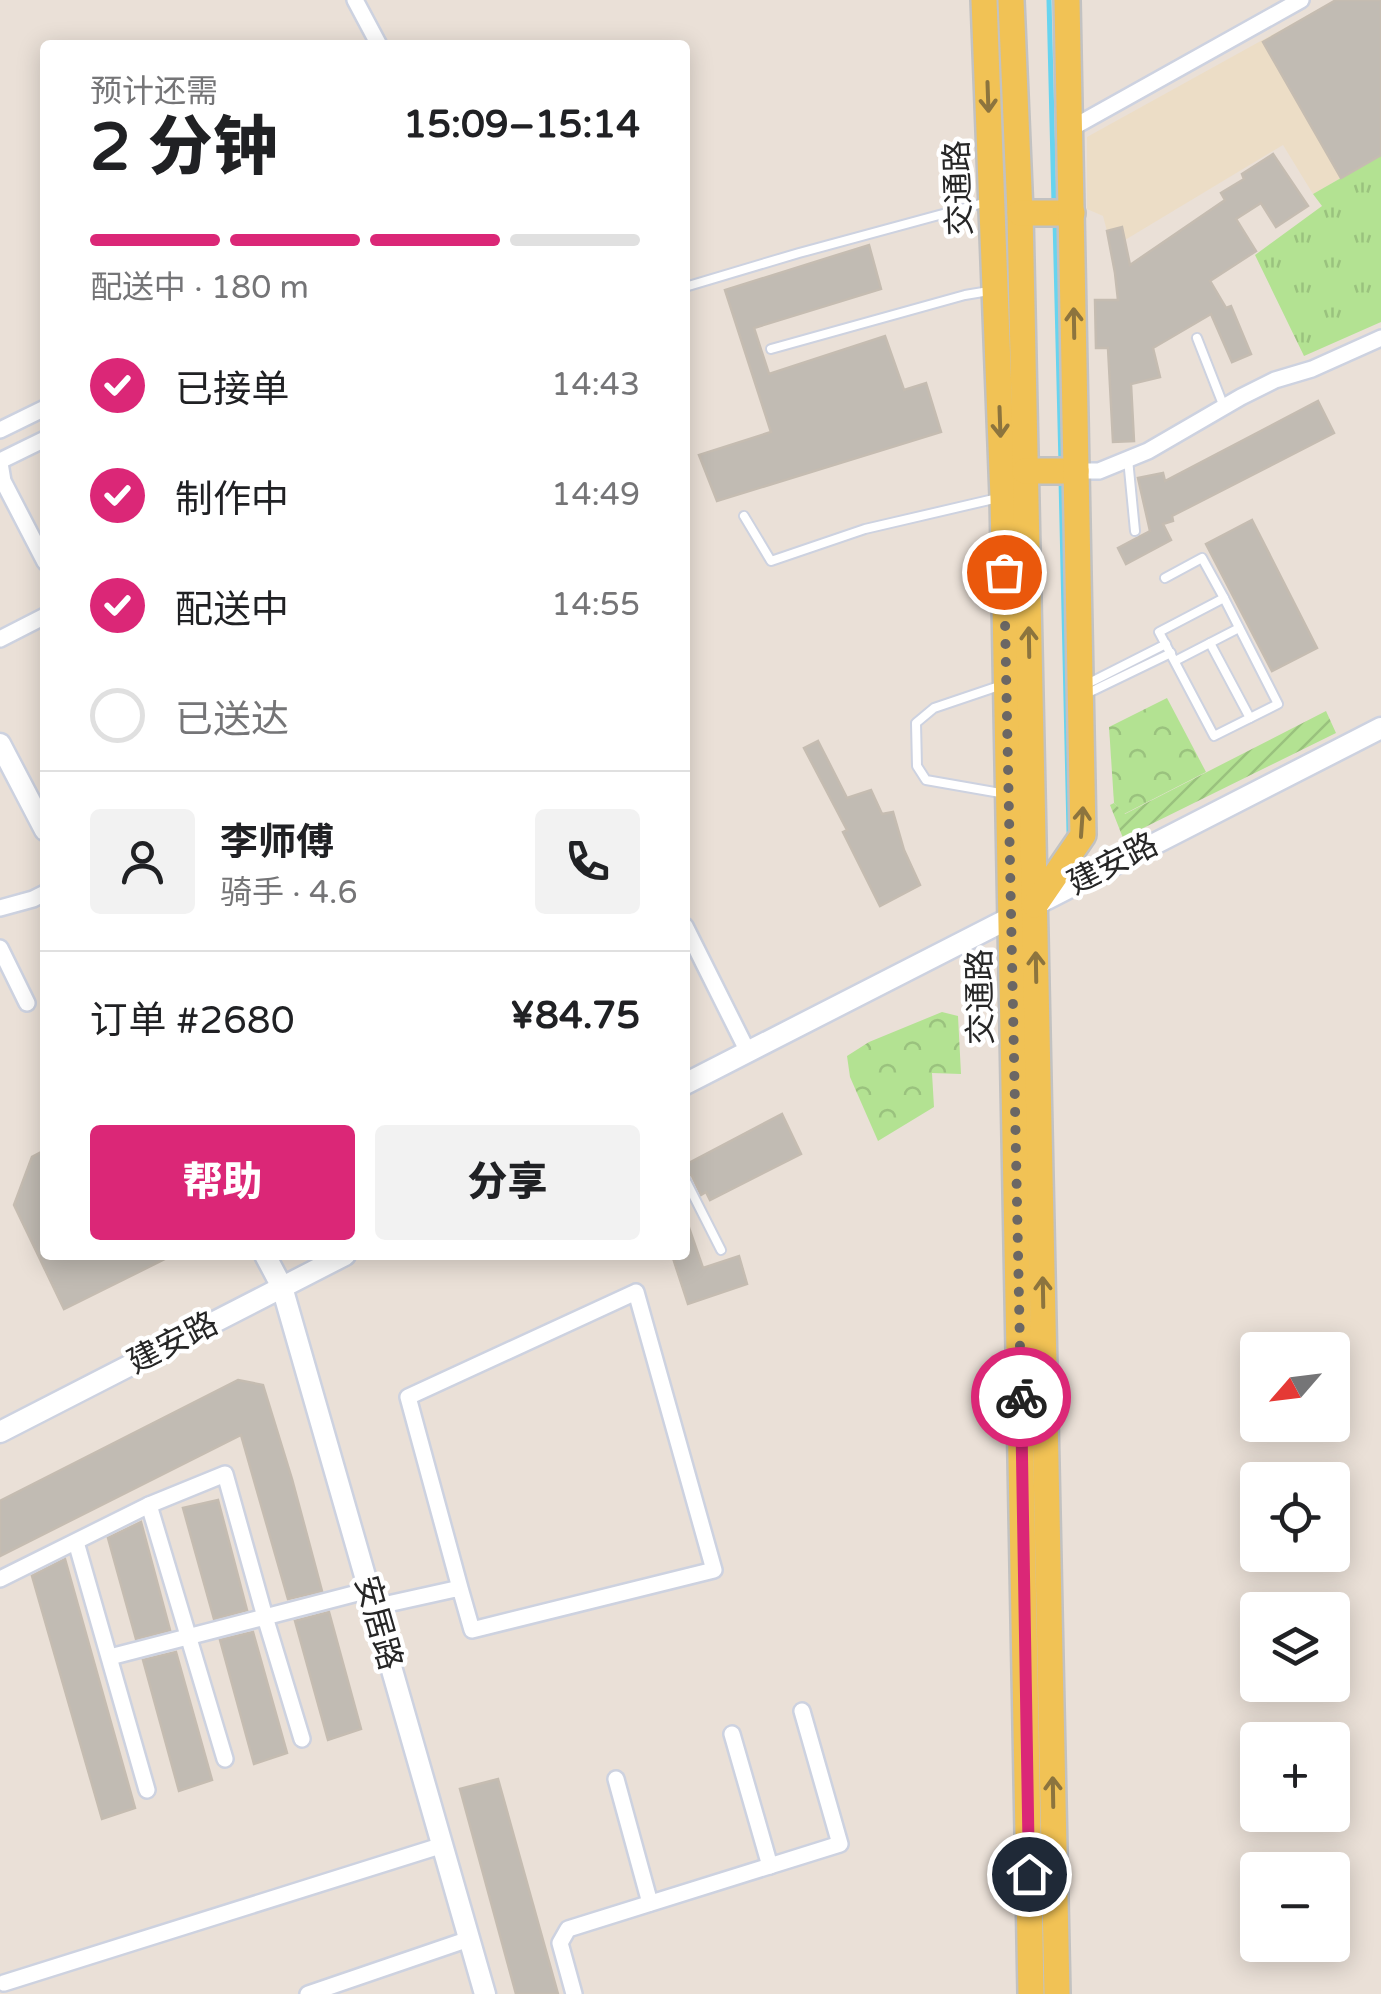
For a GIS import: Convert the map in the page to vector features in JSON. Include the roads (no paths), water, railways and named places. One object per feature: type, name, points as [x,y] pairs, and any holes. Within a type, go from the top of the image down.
[{"type":"main road","name":"交通路","points":[[984,0],[1003,497],[1031,1994]]},
{"type":"main road","name":"交通路","points":[[1011,0],[1020,213],[1057,1994]]},
{"type":"main road","points":[[1035,905],[1084,835],[1068,0]]},
{"type":"main road","points":[[1020,213],[1072,213]]},
{"type":"main road","points":[[1025,471],[1076,471]]},
{"type":"street","points":[[355,0],[375,40]]},
{"type":"street","points":[[1070,129],[1301,0]]},
{"type":"street","points":[[1076,471],[1099,471],[1148,451],[1275,380],[1312,370],[1381,338]]},
{"type":"street","points":[[0,430],[40,410]]},
{"type":"street","points":[[40,442],[0,462],[3,481],[40,552]]},
{"type":"street","points":[[0,639],[40,619]]},
{"type":"street","name":"建安路","points":[[690,1081],[1381,728]]},
{"type":"street","points":[[0,744],[40,820]]},
{"type":"street","points":[[0,908],[40,896]]},
{"type":"street","points":[[690,936],[748,1052]]},
{"type":"street","points":[[0,948],[27,1002]]},
{"type":"street","name":"安居路","points":[[268,1260],[282,1287],[485,1994]]},
{"type":"street","name":"建安路","points":[[0,1432],[335,1260]]},
{"type":"street","points":[[636,1292],[714,1570],[472,1630],[460,1588],[408,1398],[636,1292]]},
{"type":"street","points":[[0,1579],[149,1505],[225,1474],[302,1739]]},
{"type":"street","points":[[149,1505],[224,1759]]},
{"type":"street","points":[[76,1542],[147,1790]]},
{"type":"street","points":[[110,1657],[265,1618],[460,1588]]},
{"type":"street","points":[[574,1994],[560,1944],[568,1929],[840,1844],[802,1710]]},
{"type":"street","points":[[732,1734],[770,1866]]},
{"type":"street","points":[[616,1779],[650,1903]]},
{"type":"street","points":[[4,1983],[442,1845]]},
{"type":"street","points":[[308,1994],[469,1939]]},
{"type":"lane","points":[[690,286],[992,201]]},
{"type":"lane","points":[[771,349],[995,290]]},
{"type":"lane","points":[[1197,338],[1224,407]]},
{"type":"lane","points":[[1128,458],[1135,531]]},
{"type":"lane","points":[[744,516],[771,561],[864,529],[1003,497]]},
{"type":"lane","points":[[1165,578],[1202,558],[1224,598],[1278,704],[1214,736],[1159,632],[1224,598]]},
{"type":"lane","points":[[1080,693],[1239,628]]},
{"type":"lane","points":[[1210,643],[1250,718]]},
{"type":"lane","points":[[1006,684],[934,708],[916,723],[917,766],[926,780],[1008,794]]},
{"type":"lane","points":[[690,1189],[722,1250]]},
{"type":"waterway","points":[[1049,0],[1054,204]]},
{"type":"waterway","points":[[1055,220],[1061,464]]},
{"type":"waterway","points":[[1061,480],[1069,832]]}]
